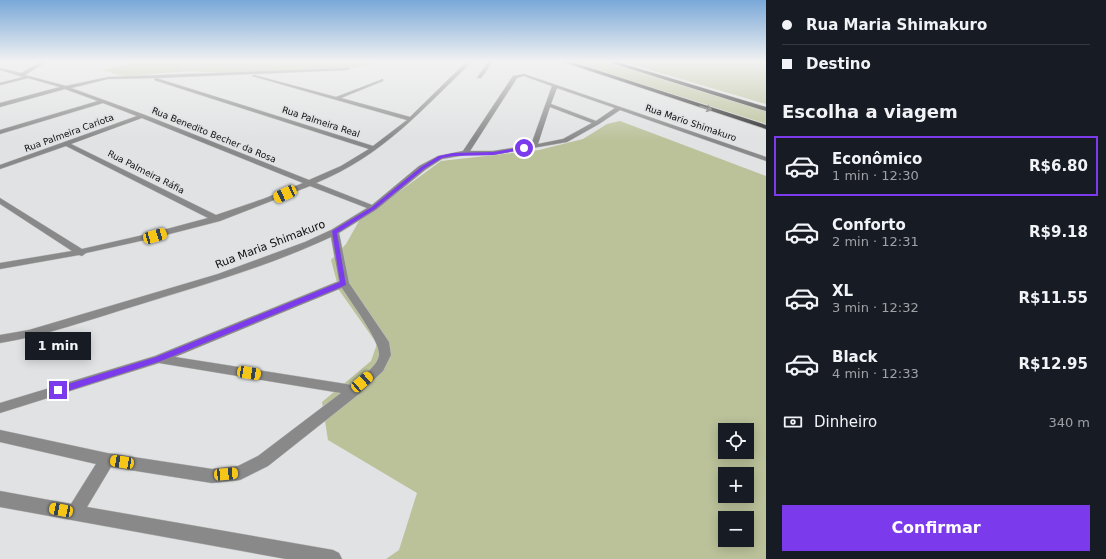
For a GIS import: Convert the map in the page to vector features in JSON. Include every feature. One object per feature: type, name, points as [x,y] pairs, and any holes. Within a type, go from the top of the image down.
[{"type":"highway","points":[[640,87],[764,127]]},
{"type":"highway","points":[[692,87],[766,109]]},
{"type":"street","points":[[0,105],[64,87]]},
{"type":"street","name":"Rua Benedito Becher da Rosa","points":[[64,87],[143,116],[373,208]]},
{"type":"street","name":"Rua Palmeira Real","points":[[183,87],[373,148]]},
{"type":"street","points":[[292,87],[410,119]]},
{"type":"street","points":[[335,99],[363,87]]},
{"type":"street","points":[[0,266],[82,253],[143,239],[217,219],[272,199],[349,165],[410,119],[442,87]]},
{"type":"street","name":"Rua Mario Shimakuro","points":[[465,153],[508,87]]},
{"type":"street","points":[[534,146],[549,105],[553,87]]},
{"type":"street","name":"Rua Mario Shimakuro","points":[[560,87],[766,159]]},
{"type":"street","points":[[0,132],[103,101]]},
{"type":"street","points":[[549,105],[597,123]]},
{"type":"street","name":"Rua Maria Shimakuro","points":[[0,340],[63,324],[222,276],[308,244],[334,232],[373,208],[430,163],[440,157],[465,153],[493,154],[565,141],[597,123],[619,108]]},
{"type":"street","name":"Rua Palmeira Cariota","points":[[0,167],[143,116]]},
{"type":"street","name":"Rua Palmeira Ráfia","points":[[67,144],[217,219]]},
{"type":"street","points":[[0,200],[82,253]]},
{"type":"street","points":[[0,436],[107,460],[212,476],[240,473],[263,461],[354,390],[379,368],[385,355],[383,342],[344,283],[334,232]]},
{"type":"street","points":[[0,408],[159,359],[344,283]]},
{"type":"street","points":[[159,359],[354,390]]},
{"type":"street","points":[[75,513],[107,460]]},
{"type":"street","points":[[0,499],[333,559]]},
{"type":"green space","points":[[651,87],[688,87],[766,111],[766,124]]},
{"type":"green space","points":[[709,87],[766,87],[766,104]]},
{"type":"green space","points":[[620,121],[766,176],[766,559],[386,559],[399,550],[417,493],[328,440],[322,402],[371,361],[377,344],[339,290],[331,260],[346,244],[359,221],[441,161],[539,150],[583,139],[607,124]]},
{"type":"route","points":[[58,390],[159,359],[344,283],[334,232],[373,208],[422,168],[440,157],[465,153],[493,154],[524,148]]}]
